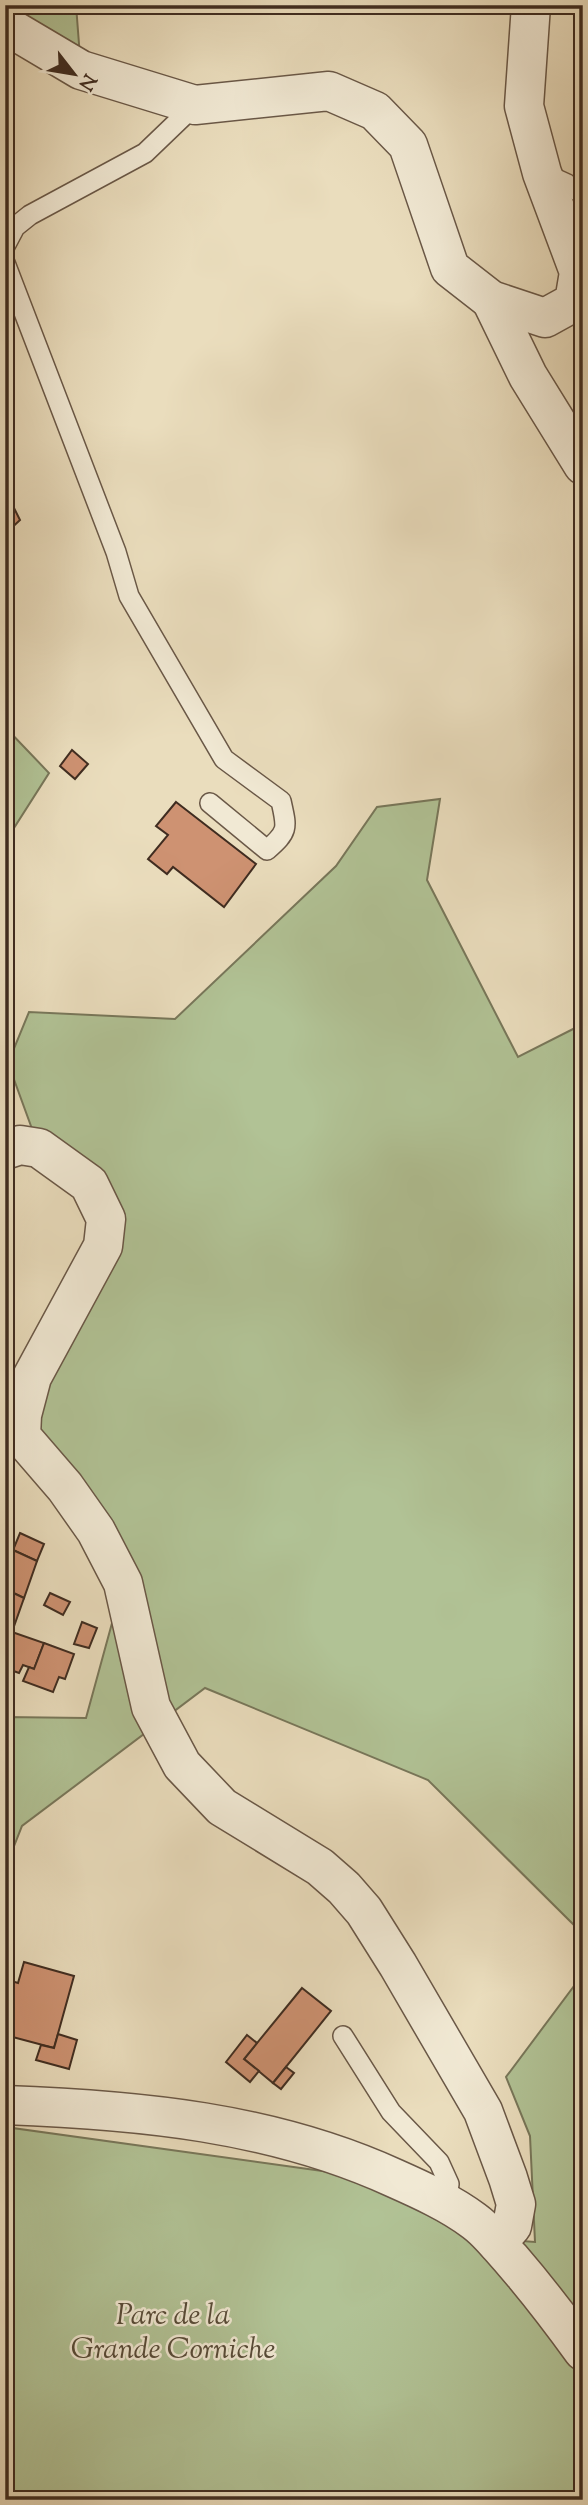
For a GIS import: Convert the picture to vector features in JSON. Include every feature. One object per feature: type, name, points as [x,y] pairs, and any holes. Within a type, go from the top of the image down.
[{"type":"street","points":[[5,25],[81,70],[195,105],[329,90],[375,111],[408,145],[450,268],[491,300],[545,318],[574,302],[579,272],[542,173],[524,106],[531,5]]},
{"type":"street","points":[[491,300],[528,376],[583,465]]},
{"type":"street","points":[[5,1150],[20,1144],[39,1148],[89,1184],[106,1219],[103,1246],[32,1377],[22,1415],[21,1436],[65,1487],[96,1531],[123,1583],[151,1707],[182,1766],[222,1807],[320,1867],[344,1888],[364,1911],[398,1965],[483,2111],[509,2178],[516,2204],[512,2226],[497,2243]]},
{"type":"street","points":[[5,2105],[102,2108],[212,2124],[276,2136],[356,2161],[446,2203],[474,2221],[540,2292],[583,2351]]},
{"type":"lane","points":[[5,246],[15,227],[30,215],[145,153],[195,105]]},
{"type":"lane","points":[[542,173],[567,184],[583,195]]},
{"type":"lane","points":[[5,263],[116,552],[129,596],[224,759],[281,800],[286,824],[283,836],[267,850],[210,803]]},
{"type":"lane","points":[[343,2036],[391,2112],[439,2162],[449,2184],[446,2203]]},
{"type":"green space","points":[[5,5],[76,5],[81,70],[5,25]]},
{"type":"green space","points":[[5,727],[49,773],[5,842]]},
{"type":"green space","points":[[440,799],[427,880],[518,1057],[583,1024],[583,1934],[428,1780],[205,1688],[22,1826],[5,1869],[5,1717],[86,1718],[123,1583],[21,1436],[106,1219],[39,1148],[8,1063],[29,1012],[175,1019],[336,866],[377,807]]},
{"type":"green space","name":"Parc de la Grande Corniche","points":[[583,1974],[583,2500],[5,2500],[5,2127],[351,2175],[470,2237],[535,2242],[530,2136],[506,2077]]},
{"type":"building","points":[[5,490],[20,520],[5,534]]},
{"type":"building","points":[[72,750],[88,764],[75,779],[60,766]]},
{"type":"building","points":[[176,802],[256,864],[224,907],[173,867],[167,874],[148,859],[168,835],[156,826]]},
{"type":"building","points":[[20,1533],[44,1544],[37,1561],[13,1550]]},
{"type":"building","points":[[13,1550],[37,1561],[24,1598],[5,1589],[5,1575]]},
{"type":"building","points":[[5,1589],[24,1598],[12,1632],[5,1629]]},
{"type":"building","points":[[50,1593],[70,1602],[63,1615],[44,1605]]},
{"type":"building","points":[[82,1622],[97,1628],[89,1648],[74,1644]]},
{"type":"building","points":[[12,1632],[44,1643],[34,1669],[23,1665],[19,1673],[5,1668],[5,1651]]},
{"type":"building","points":[[44,1643],[74,1654],[65,1679],[59,1677],[53,1692],[23,1681],[29,1667],[34,1669]]},
{"type":"building","points":[[24,1962],[74,1976],[54,2048],[5,2035],[5,1979],[18,1983]]},
{"type":"building","points":[[302,1988],[331,2011],[273,2083],[244,2059]]},
{"type":"building","points":[[58,2034],[77,2040],[69,2069],[36,2060],[41,2045],[54,2048]]},
{"type":"building","points":[[247,2035],[257,2043],[244,2059],[259,2071],[250,2082],[226,2062]]},
{"type":"building","points":[[286,2067],[294,2073],[281,2089],[273,2083]]}]
